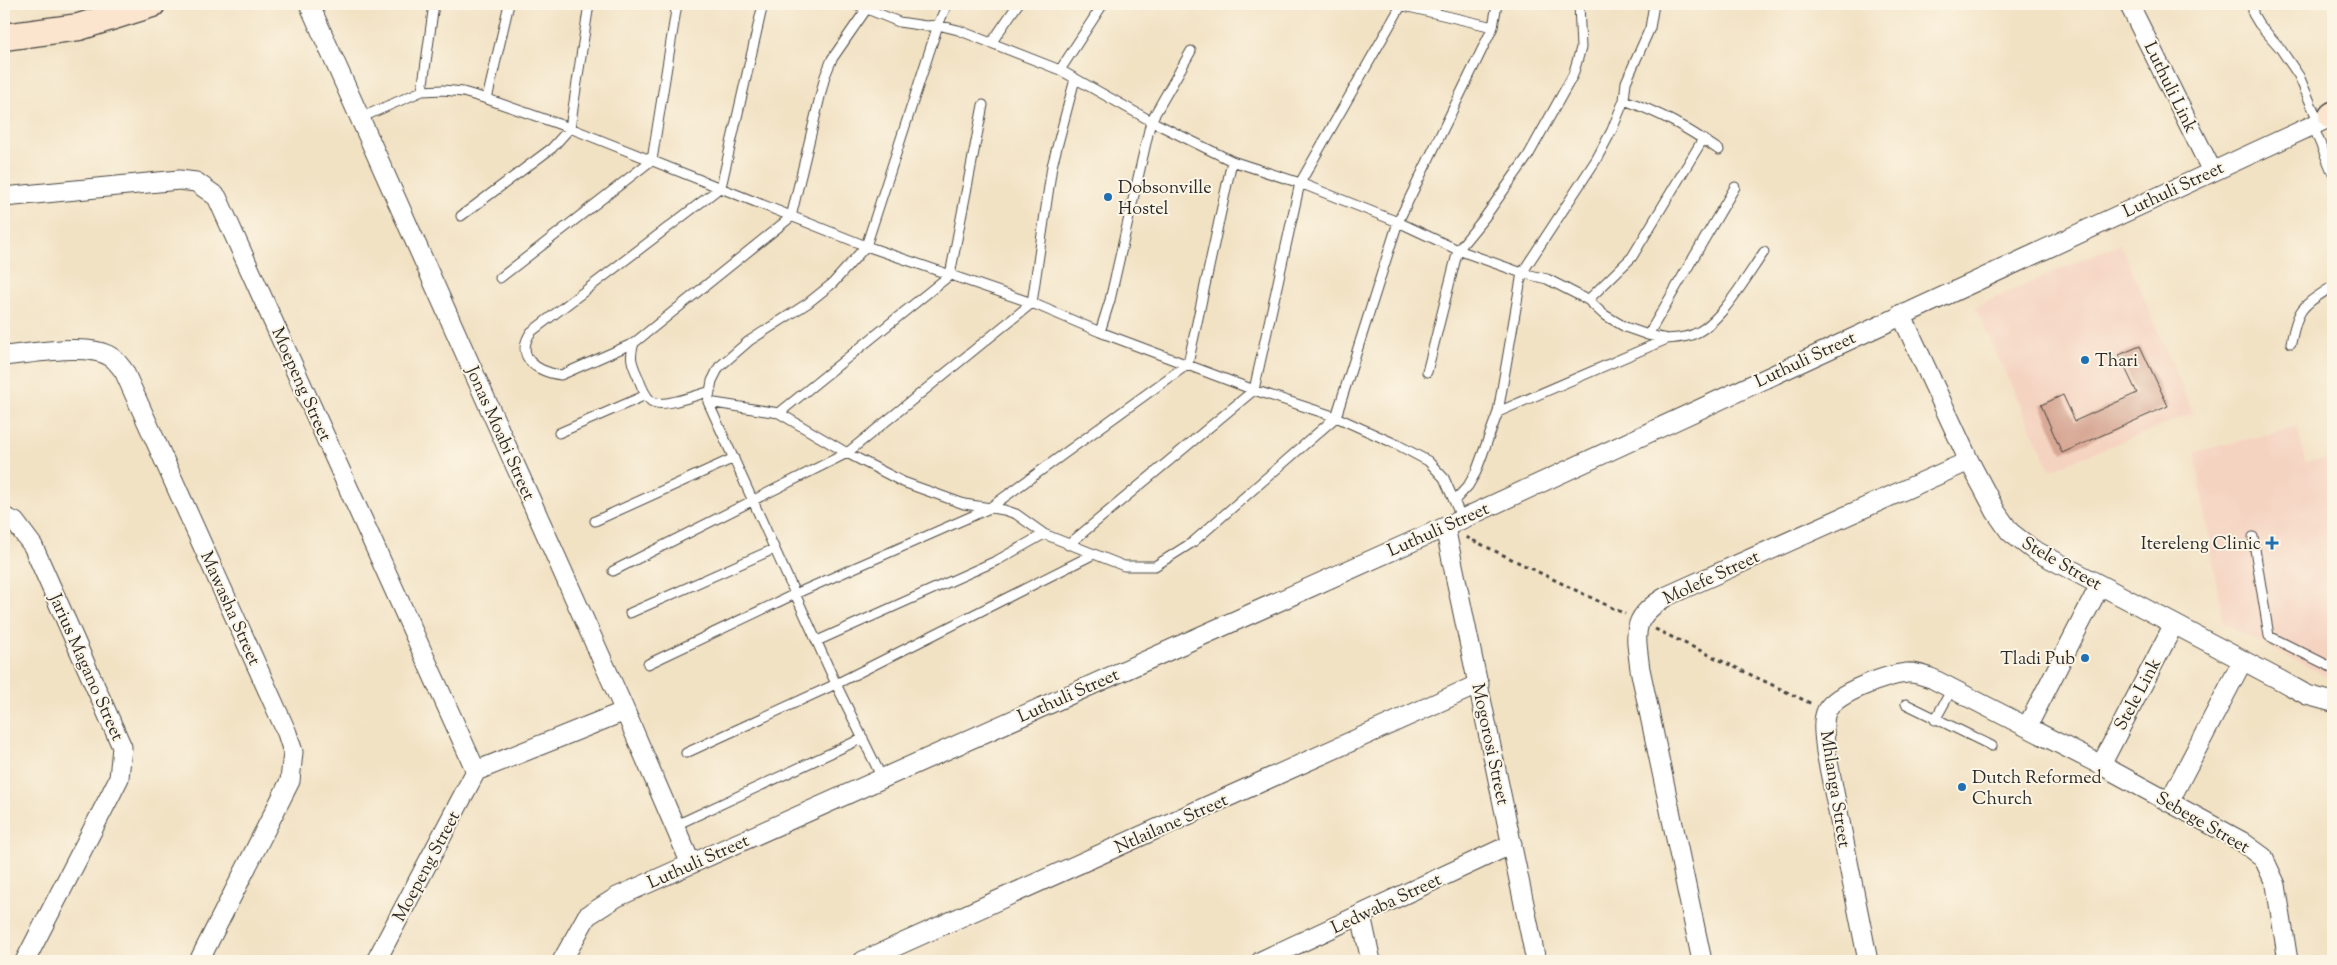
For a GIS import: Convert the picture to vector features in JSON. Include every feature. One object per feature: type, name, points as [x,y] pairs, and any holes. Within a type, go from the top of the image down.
[{"type":"street","points":[[4,37],[79,27],[152,4]]},
{"type":"street","name":"Jonas Moabi Street","points":[[308,4],[625,711],[691,864]]},
{"type":"street","name":"Luthuli Link","points":[[2129,4],[2212,171]]},
{"type":"street","name":"Luthuli Street","points":[[562,961],[587,916],[600,906],[1454,523],[1901,314],[2326,119]]},
{"type":"street","name":"Moepeng Street","points":[[4,197],[179,180],[196,182],[217,197],[476,771],[376,961]]},
{"type":"street","name":"Stele Street","points":[[1901,314],[1969,461],[2010,532],[2032,549],[2308,695],[2333,702]]},
{"type":"street","name":"Mawasha Street","points":[[4,356],[80,350],[98,351],[112,357],[124,371],[287,733],[293,752],[290,781],[199,961]]},
{"type":"street","name":"Molefe Street","points":[[1702,961],[1640,669],[1636,643],[1642,614],[1667,596],[1969,461]]},
{"type":"street","name":"Jarius Magano Street","points":[[4,517],[14,522],[34,546],[122,747],[119,778],[25,961]]},
{"type":"street","name":"Mogorosi Street","points":[[1454,523],[1479,684],[1536,961]]},
{"type":"street","points":[[2027,727],[2100,585]]},
{"type":"street","name":"Stele Link","points":[[2101,765],[2174,624]]},
{"type":"street","points":[[2169,802],[2242,660]]},
{"type":"street","name":"Mhlanga Street","points":[[1868,961],[1826,752],[1824,729],[1826,712],[1834,702],[1846,693],[1906,673],[1918,674],[1952,688],[2101,765]]},
{"type":"street","name":"Ntlailane Street","points":[[863,961],[1479,684]]},
{"type":"street","points":[[476,771],[625,711]]},
{"type":"street","name":"Sebege Street","points":[[2101,765],[2241,840],[2263,857],[2276,885],[2288,961]]},
{"type":"street","name":"Ledwaba Street","points":[[1261,961],[1512,844]]},
{"type":"street","points":[[1361,915],[1371,961]]},
{"type":"lane","points":[[422,91],[434,4]]},
{"type":"lane","points":[[487,99],[509,4]]},
{"type":"lane","points":[[461,216],[552,148],[570,128],[589,4]]},
{"type":"lane","points":[[500,278],[652,160],[677,4]]},
{"type":"lane","points":[[763,4],[721,187],[532,332],[527,339],[526,352],[529,361],[538,368],[550,374],[561,375],[634,343],[791,217],[825,76],[841,45],[869,7]]},
{"type":"lane","points":[[855,4],[869,7],[914,25],[938,25],[992,42],[1060,70],[1151,121],[1232,161],[1300,183],[1398,222],[1458,250],[1522,273],[1547,279],[1588,300],[1603,314],[1625,327],[1648,335],[1683,338],[1696,334],[1710,324],[1764,252]]},
{"type":"lane","points":[[882,778],[836,684],[752,501],[708,397],[719,367],[750,341],[808,303],[833,283],[866,246],[938,25],[947,4]]},
{"type":"lane","points":[[992,42],[1018,4]]},
{"type":"lane","points":[[1060,70],[1104,4]]},
{"type":"lane","points":[[634,343],[630,357],[646,395],[652,402],[658,404],[708,397],[779,413],[847,453],[902,482],[943,498],[1016,514],[1044,534],[1092,555],[1124,566],[1141,568],[1155,566],[1169,559],[1193,542],[1336,417],[1398,222],[1493,27],[1497,4]]},
{"type":"lane","points":[[1427,372],[1458,250],[1485,217],[1528,156],[1573,75],[1581,48],[1579,4]]},
{"type":"lane","points":[[1455,500],[1468,486],[1476,472],[1498,412],[1522,273],[1596,160],[1624,100],[1626,82],[1650,28],[1654,4]]},
{"type":"lane","points":[[2253,4],[2253,14],[2259,24],[2280,48],[2326,119],[2333,174]]},
{"type":"lane","points":[[1068,545],[1254,390],[1300,183],[1400,5],[1493,27]]},
{"type":"lane","points":[[1100,332],[1110,300],[1151,121],[1191,51]]},
{"type":"lane","points":[[613,571],[847,453],[1032,304],[1052,166],[1075,79]]},
{"type":"lane","points":[[360,118],[422,91],[463,92],[570,128],[866,246],[1032,304],[1100,332],[1254,390],[1336,417],[1398,445],[1428,462],[1444,478],[1455,500],[1454,523]]},
{"type":"lane","points":[[1624,100],[1659,112],[1682,124],[1719,150]]},
{"type":"lane","points":[[779,413],[950,275],[983,105]]},
{"type":"lane","points":[[1588,300],[1632,257],[1704,139]]},
{"type":"lane","points":[[648,664],[795,594],[988,509],[1188,364],[1232,161]]},
{"type":"lane","points":[[1648,335],[1735,187]]},
{"type":"lane","points":[[2291,343],[2296,318],[2302,307],[2333,286]]},
{"type":"lane","points":[[1498,412],[1668,338]]},
{"type":"lane","points":[[559,433],[646,395]]},
{"type":"lane","points":[[595,522],[734,458]]},
{"type":"lane","points":[[817,641],[989,564],[1044,534]]},
{"type":"lane","points":[[2253,537],[2268,636],[2333,668]]},
{"type":"lane","points":[[630,613],[774,549]]},
{"type":"lane","points":[[686,753],[836,684],[1092,555]]},
{"type":"lane","points":[[1935,720],[1952,688]]},
{"type":"lane","points":[[1906,704],[1935,720],[1992,746]]},
{"type":"lane","points":[[674,826],[862,738]]},
{"type":"shaded area","name":"Thari","points":[[2120,243],[2193,413],[2050,470],[1975,307]]},
{"type":"shaded area","name":"Itereleng Clinic","points":[[2298,427],[2305,462],[2333,458],[2333,680],[2223,623],[2195,452]]},
{"type":"building","points":[[2140,346],[2168,406],[2062,453],[2041,405],[2063,395],[2075,421],[2137,393],[2119,355]]},
{"type":"place","name":"Dobsonville Hostel","points":[[1108,197]]},
{"type":"place","name":"Thari","points":[[2085,360]]},
{"type":"place","name":"Itereleng Clinic","points":[[2272,543]]},
{"type":"place","name":"Tladi Pub","points":[[2085,658]]},
{"type":"place","name":"Dutch Reformed Church","points":[[1962,787]]}]
